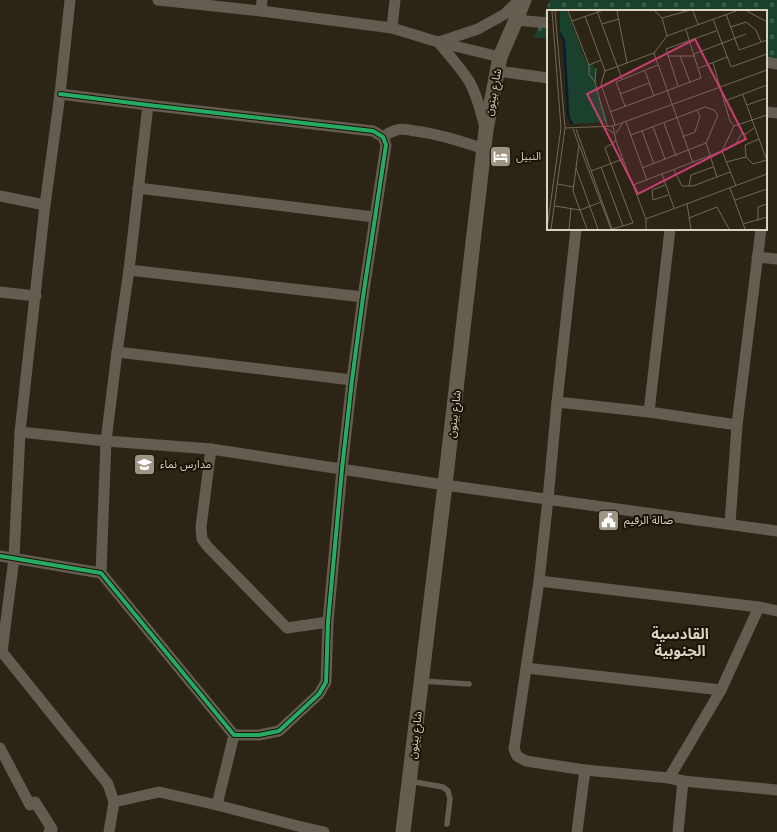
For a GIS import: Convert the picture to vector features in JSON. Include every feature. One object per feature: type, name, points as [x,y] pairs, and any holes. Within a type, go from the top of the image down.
[{"type":"street","points":[[70,0],[60,94],[45,204],[20,432],[14,558],[1,652],[108,784],[114,802],[109,832]]},
{"type":"street","points":[[158,0],[261,5],[392,28],[438,42],[499,64],[547,78]]},
{"type":"street","points":[[392,28],[395,0]]},
{"type":"street","points":[[438,42],[478,29],[505,14],[519,0]]},
{"type":"street","name":"شارع بينون","points":[[403,832],[486,130],[499,64],[524,0]]},
{"type":"street","points":[[516,20],[547,23]]},
{"type":"street","points":[[438,42],[470,82],[479,104],[486,130]]},
{"type":"street","points":[[767,62],[777,64]]},
{"type":"street","points":[[60,94],[373,131],[383,137],[386,145],[363,297],[342,469],[328,622],[326,682],[319,694],[279,731],[259,735],[234,735]]},
{"type":"street","points":[[101,573],[106,441],[129,270],[148,105]]},
{"type":"street","points":[[767,112],[777,113]]},
{"type":"street","points":[[383,137],[398,129],[408,130],[452,138],[484,149]]},
{"type":"street","points":[[138,188],[374,217]]},
{"type":"street","points":[[0,196],[45,204]]},
{"type":"street","points":[[576,230],[556,402],[548,499],[539,581],[514,749],[517,756],[526,761],[585,770],[777,790]]},
{"type":"street","points":[[649,412],[670,230]]},
{"type":"street","points":[[730,524],[737,425],[761,230]]},
{"type":"street","points":[[757,257],[777,259]]},
{"type":"street","points":[[129,270],[363,297]]},
{"type":"street","points":[[0,292],[36,296]]},
{"type":"street","points":[[117,352],[352,380]]},
{"type":"street","points":[[556,402],[649,412],[737,425]]},
{"type":"street","points":[[20,432],[106,441],[211,449],[445,485],[777,531]]},
{"type":"street","points":[[211,449],[201,527],[202,539],[287,628],[328,622]]},
{"type":"street","points":[[0,556],[101,573],[234,735]]},
{"type":"street","points":[[539,581],[759,607],[777,611]]},
{"type":"street","points":[[670,778],[721,690],[759,607]]},
{"type":"street","points":[[526,668],[721,690]]},
{"type":"street","points":[[217,805],[234,735]]},
{"type":"street","points":[[0,748],[30,805],[35,802],[52,829],[49,832]]},
{"type":"street","points":[[577,832],[585,770]]},
{"type":"street","points":[[678,832],[683,781]]},
{"type":"street","points":[[114,802],[159,792],[217,805],[298,829],[324,832]]},
{"type":"lane","points":[[421,681],[469,684]]},
{"type":"lane","points":[[409,781],[443,787],[448,791],[450,798],[448,824]]},
{"type":"green space","points":[[550,0],[777,0],[777,68],[767,67],[767,10],[547,10],[547,39],[534,37]]},
{"type":"cycle path","points":[[0,556],[101,573],[234,735],[259,735],[279,731],[319,694],[326,682],[328,622],[342,469],[363,297],[386,145],[383,137],[373,131],[60,94]]},
{"type":"place","name":"النبيل","points":[[501,156]]},
{"type":"place","name":"مدارس نماء","points":[[145,464]]},
{"type":"place","name":"صالة الرقيم","points":[[609,520]]},
{"type":"district","name":"القادسية الجنوبية","points":[[680,642]]}]
